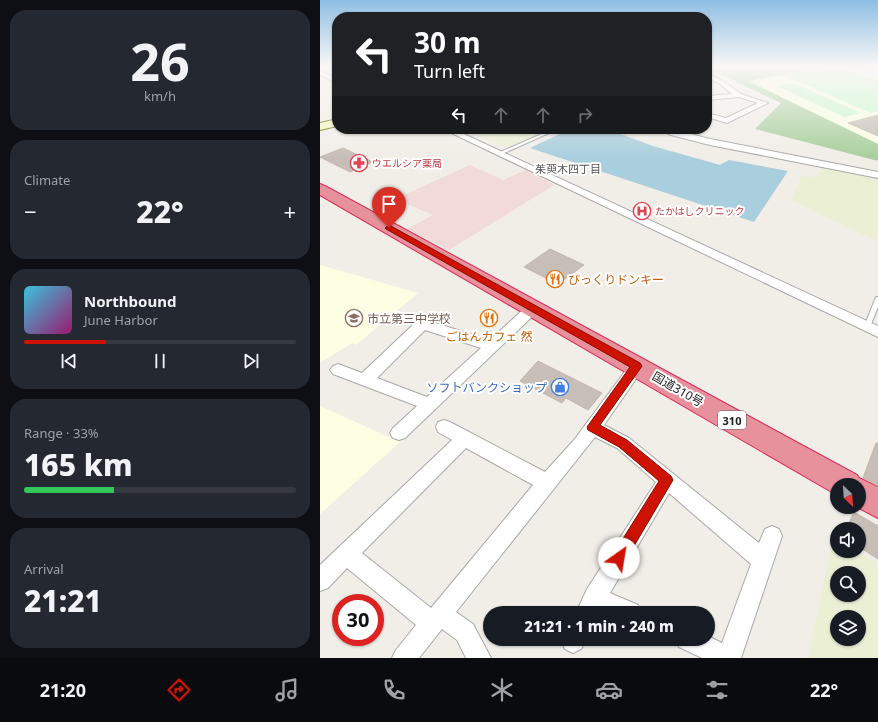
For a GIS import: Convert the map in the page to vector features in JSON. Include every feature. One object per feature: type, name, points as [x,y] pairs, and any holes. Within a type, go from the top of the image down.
[{"type":"highway","name":"国道310号","points":[[320,189],[835,478]]},
{"type":"highway","points":[[866,496],[878,503]]},
{"type":"street","points":[[712,116],[727,121],[764,103],[744,97]]},
{"type":"street","points":[[320,127],[332,123]]},
{"type":"street","points":[[458,134],[872,330]]},
{"type":"street","points":[[674,134],[878,175]]},
{"type":"street","points":[[399,433],[533,308]]},
{"type":"street","points":[[365,380],[422,324],[492,346]]},
{"type":"street","points":[[404,658],[546,483],[580,445],[637,366]]},
{"type":"street","points":[[338,370],[429,404]]},
{"type":"street","points":[[444,427],[546,483]]},
{"type":"street","points":[[592,427],[623,443],[763,560]]},
{"type":"street","points":[[320,580],[465,438]]},
{"type":"street","points":[[591,605],[667,480]]},
{"type":"street","points":[[702,646],[728,658],[772,536]]},
{"type":"street","points":[[346,554],[436,619],[464,632],[479,658]]},
{"type":"lane","points":[[500,153],[544,134]]},
{"type":"lane","points":[[872,330],[878,299]]},
{"type":"shaded area","points":[[780,97],[878,97],[878,144]]},
{"type":"shaded area","points":[[477,134],[537,134],[506,147],[479,137],[481,136]]},
{"type":"shaded area","points":[[470,165],[503,180],[526,170],[554,185],[449,250],[407,229],[433,215],[395,199]]},
{"type":"shaded area","points":[[823,167],[878,179],[878,237],[875,240],[791,200],[802,176],[815,177]]},
{"type":"shaded area","name":"市立第三中学校","points":[[320,265],[418,293],[356,345],[352,343],[320,363]]},
{"type":"shaded area","points":[[320,406],[400,442],[320,514]]},
{"type":"shaded area","points":[[830,554],[830,558],[866,558],[866,557],[878,565],[878,658],[808,658]]},
{"type":"green space","points":[[768,97],[780,97],[878,144],[878,161],[755,129],[781,103]]},
{"type":"green space","points":[[800,97],[824,97],[861,113],[844,117]]},
{"type":"green space","points":[[833,97],[878,97],[878,111],[871,113]]},
{"type":"water","points":[[559,134],[621,134],[653,146],[720,165],[729,160],[788,171],[754,222],[530,148]]},
{"type":"building","points":[[878,115],[878,136],[848,123]]},
{"type":"building","points":[[343,148],[373,162],[350,172],[320,157]]},
{"type":"building","points":[[550,249],[584,265],[558,284],[524,267]]},
{"type":"building","name":"ソフトバンクショップ","points":[[538,361],[602,393],[588,410],[566,398],[562,403],[520,381]]},
{"type":"building","points":[[876,443],[878,443],[878,485],[866,479],[866,478],[863,478]]},
{"type":"building","points":[[853,514],[857,514],[878,526],[878,559],[866,551],[866,522],[849,522]]},
{"type":"place","name":"ウエルシア薬局","points":[[359,163]]},
{"type":"place","name":"たかはしクリニック","points":[[642,211]]},
{"type":"place","name":"びっくりドンキー","points":[[555,279]]},
{"type":"place","name":"市立第三中学校","points":[[354,318]]},
{"type":"place","name":"ごはんカフェ 然","points":[[489,318]]},
{"type":"place","name":"ソフトバンクショップ","points":[[560,387]]},
{"type":"district","name":"茱萸木四丁目","points":[[568,168]]},
{"type":"route","points":[[389,228],[637,366],[592,427],[623,443],[667,480],[619,558]]}]
